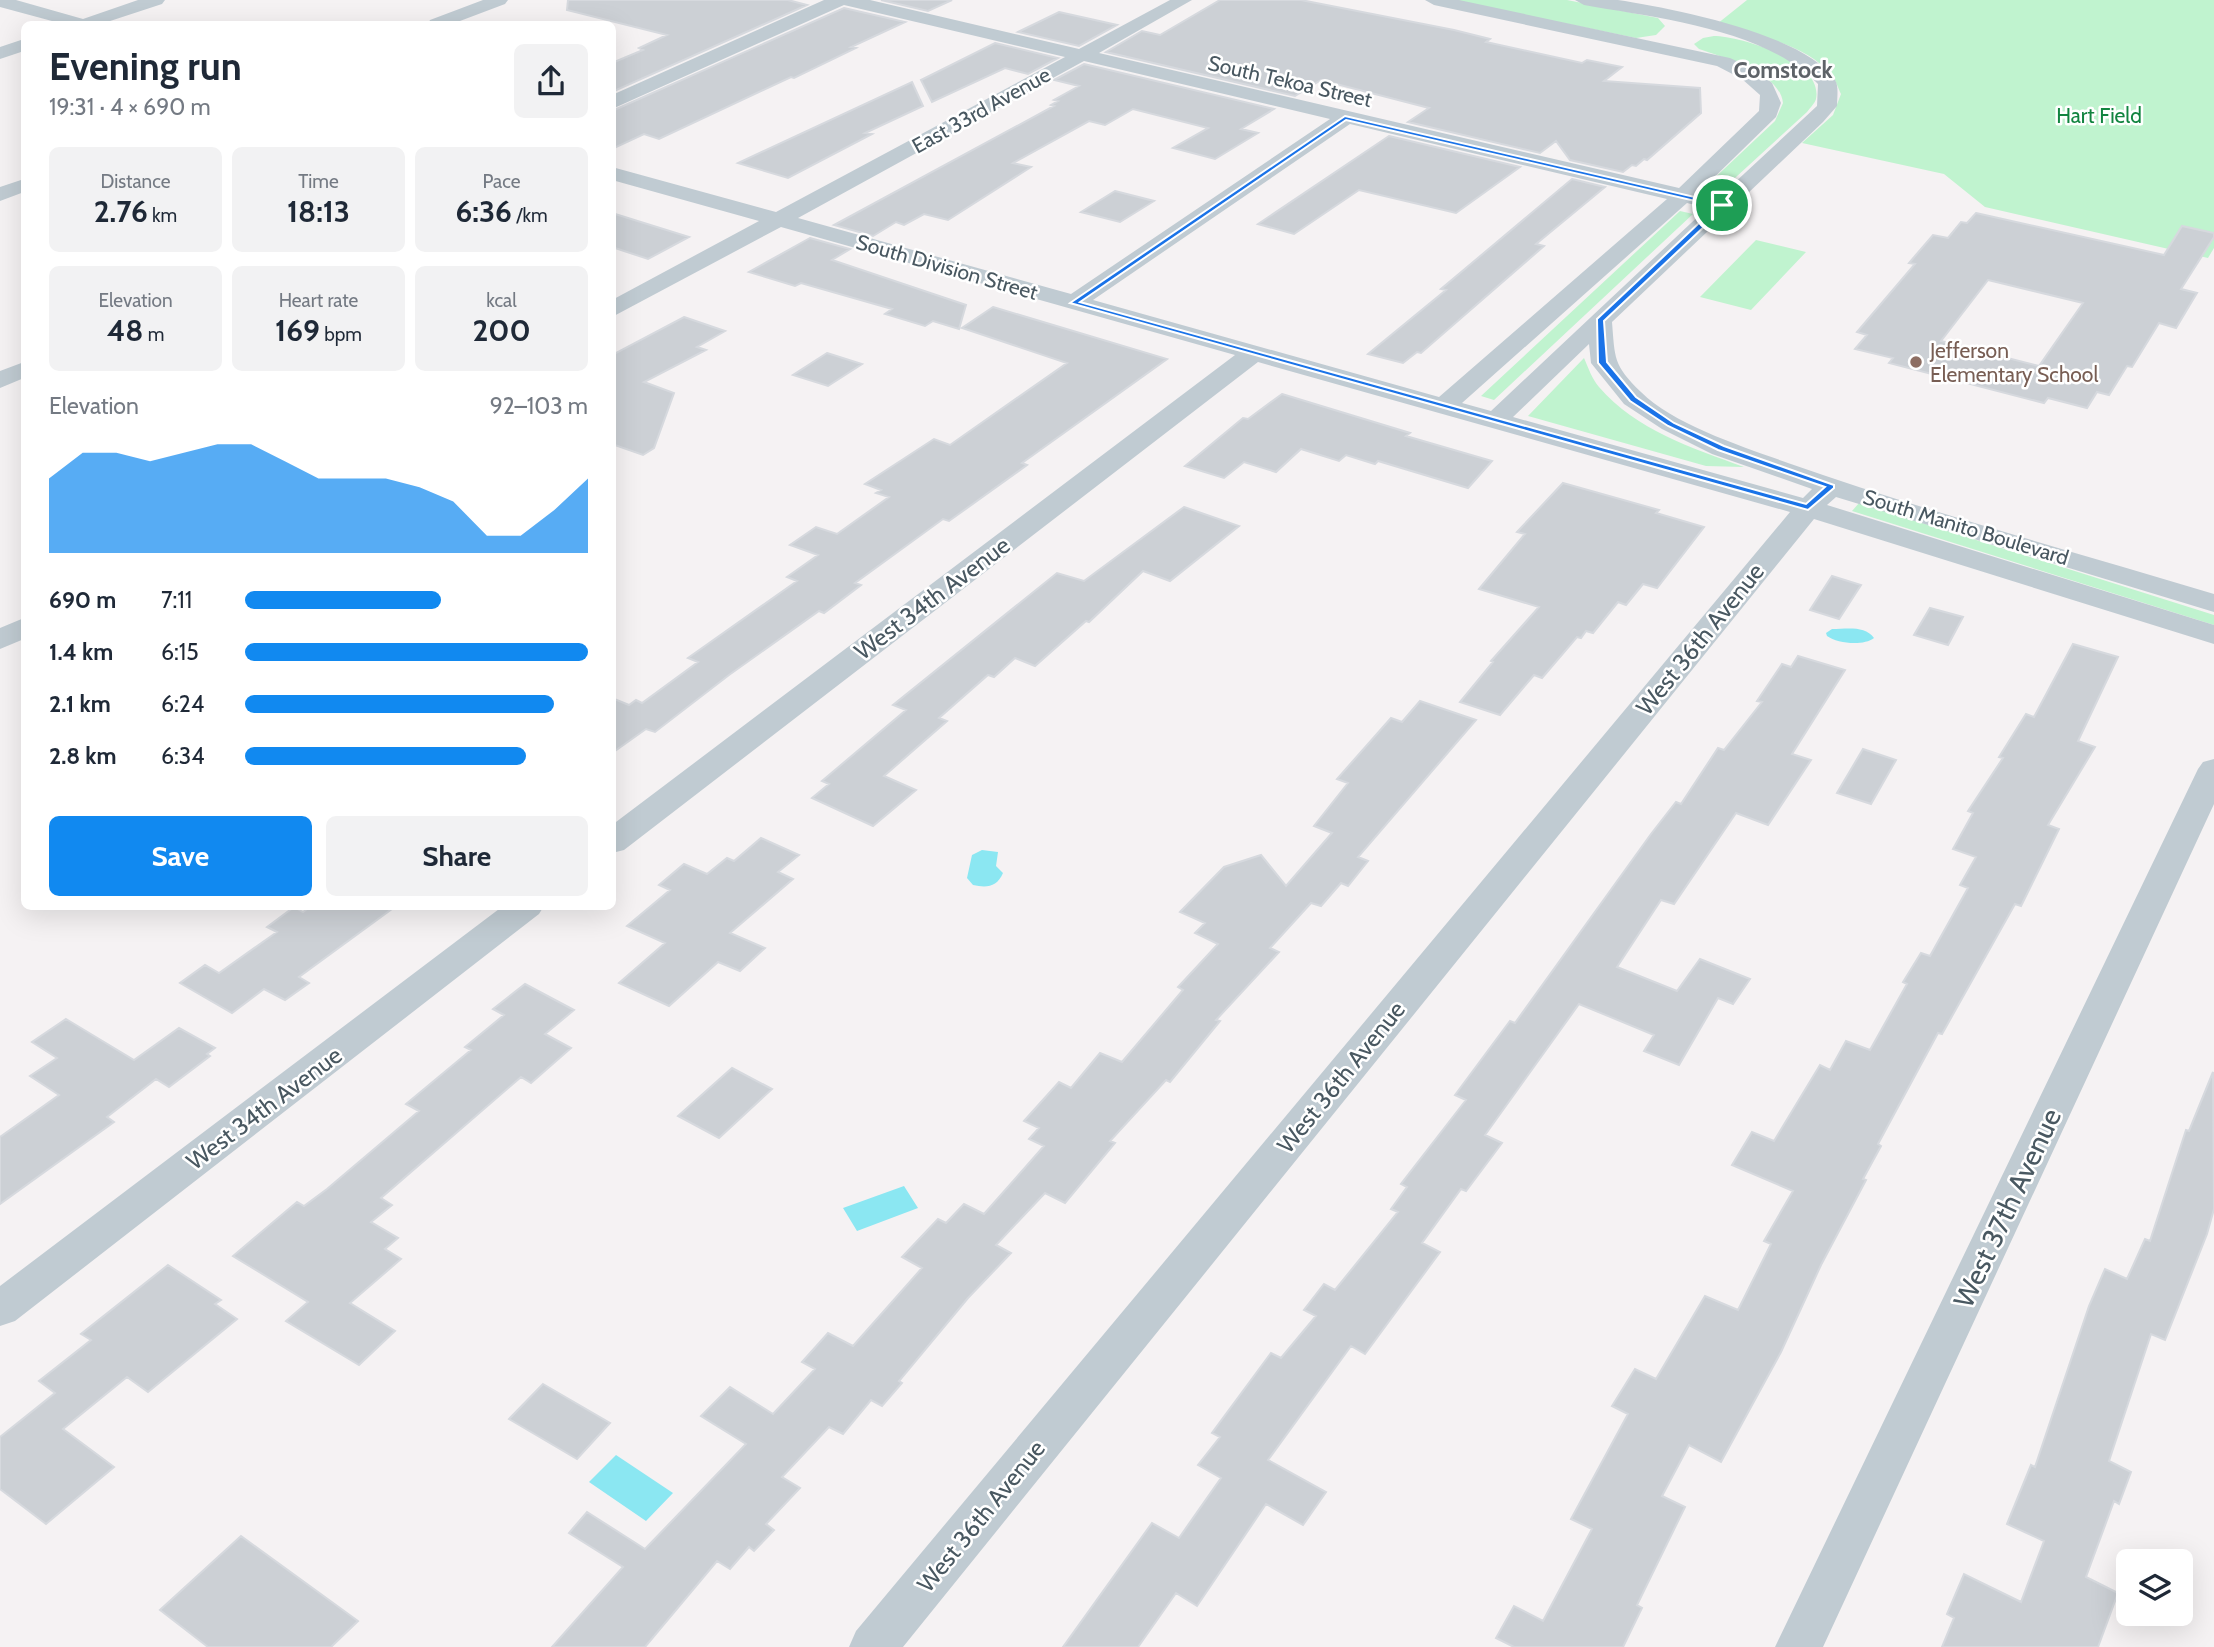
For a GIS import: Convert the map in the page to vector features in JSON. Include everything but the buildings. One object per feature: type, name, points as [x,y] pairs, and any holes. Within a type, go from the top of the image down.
[{"type":"street","points":[[92,21],[156,0]]},
{"type":"street","points":[[445,21],[499,0]]},
{"type":"street","points":[[616,101],[839,0]]},
{"type":"street","name":"South Tekoa Street","points":[[847,0],[1722,205]]},
{"type":"street","name":"East 33rd Avenue","points":[[616,308],[1183,0]]},
{"type":"street","points":[[1434,0],[1700,55],[1744,71],[1769,92],[1773,106],[1769,113],[1683,196],[1442,407]]},
{"type":"street","points":[[1494,422],[1827,106],[1829,92],[1820,71],[1790,51],[1742,33],[1584,0]]},
{"type":"street","points":[[0,1],[72,21]]},
{"type":"street","points":[[1664,47],[1696,23]]},
{"type":"street","points":[[0,53],[21,46]]},
{"type":"street","points":[[1074,303],[1345,118]]},
{"type":"street","name":"South Division Street","points":[[616,174],[1494,422],[1819,497]]},
{"type":"street","points":[[0,195],[21,186]]},
{"type":"street","name":"South Manito Boulevard","points":[[1600,320],[1603,363],[1633,399],[1671,424],[1819,497],[2214,635]]},
{"type":"street","name":"West 34th Avenue","points":[[616,839],[1252,354]]},
{"type":"street","points":[[0,380],[21,370]]},
{"type":"street","name":"South Manito Boulevard","points":[[1819,497],[2214,603]]},
{"type":"street","name":"West 36th Avenue","points":[[873,1647],[1819,497]]},
{"type":"street","points":[[0,640],[21,629]]},
{"type":"street","name":"West 37th Avenue","points":[[1799,1647],[2214,769]]},
{"type":"street","name":"West 34th Avenue","points":[[0,1308],[522,910]]},
{"type":"green space","points":[[1450,0],[1567,0],[1658,18],[1665,26],[1656,35],[1636,38]]},
{"type":"green space","name":"Hart Field","points":[[1747,0],[2214,0],[2214,248],[2208,258],[1985,207],[1944,174],[1802,143],[1833,115],[1841,94],[1833,77],[1808,55],[1778,42],[1717,24]]},
{"type":"green space","points":[[1714,36],[1742,40],[1794,62],[1807,73],[1815,85],[1816,99],[1807,112],[1724,188],[1718,190],[1706,186],[1775,121],[1783,103],[1780,92],[1762,75],[1699,49],[1694,44],[1703,38]]},
{"type":"green space","points":[[1680,211],[1693,214],[1494,400],[1481,396]]},
{"type":"green space","points":[[1756,240],[1806,252],[1751,310],[1700,297]]},
{"type":"green space","points":[[1584,358],[1599,387],[1630,415],[1666,436],[1744,467],[1706,466],[1528,416]]},
{"type":"green space","points":[[1859,503],[2214,615],[2214,625],[1852,511]]},
{"type":"water","points":[[1832,629],[1860,629],[1874,638],[1858,643],[1844,642],[1827,636],[1826,633]]},
{"type":"water","points":[[982,850],[998,852],[996,866],[1003,873],[995,884],[973,885],[967,878],[972,855]]},
{"type":"water","points":[[904,1186],[918,1208],[857,1231],[843,1208]]},
{"type":"water","points":[[616,1455],[673,1493],[646,1521],[589,1482]]},
{"type":"place","name":"Jefferson Elementary School","points":[[1916,362]]},
{"type":"district","name":"Comstock","points":[[1783,70]]},
{"type":"route","points":[[1345,118],[1722,205],[1600,320],[1603,363],[1633,399],[1671,424],[1721,448],[1831,486],[1808,508],[1074,303],[1345,118]]}]
